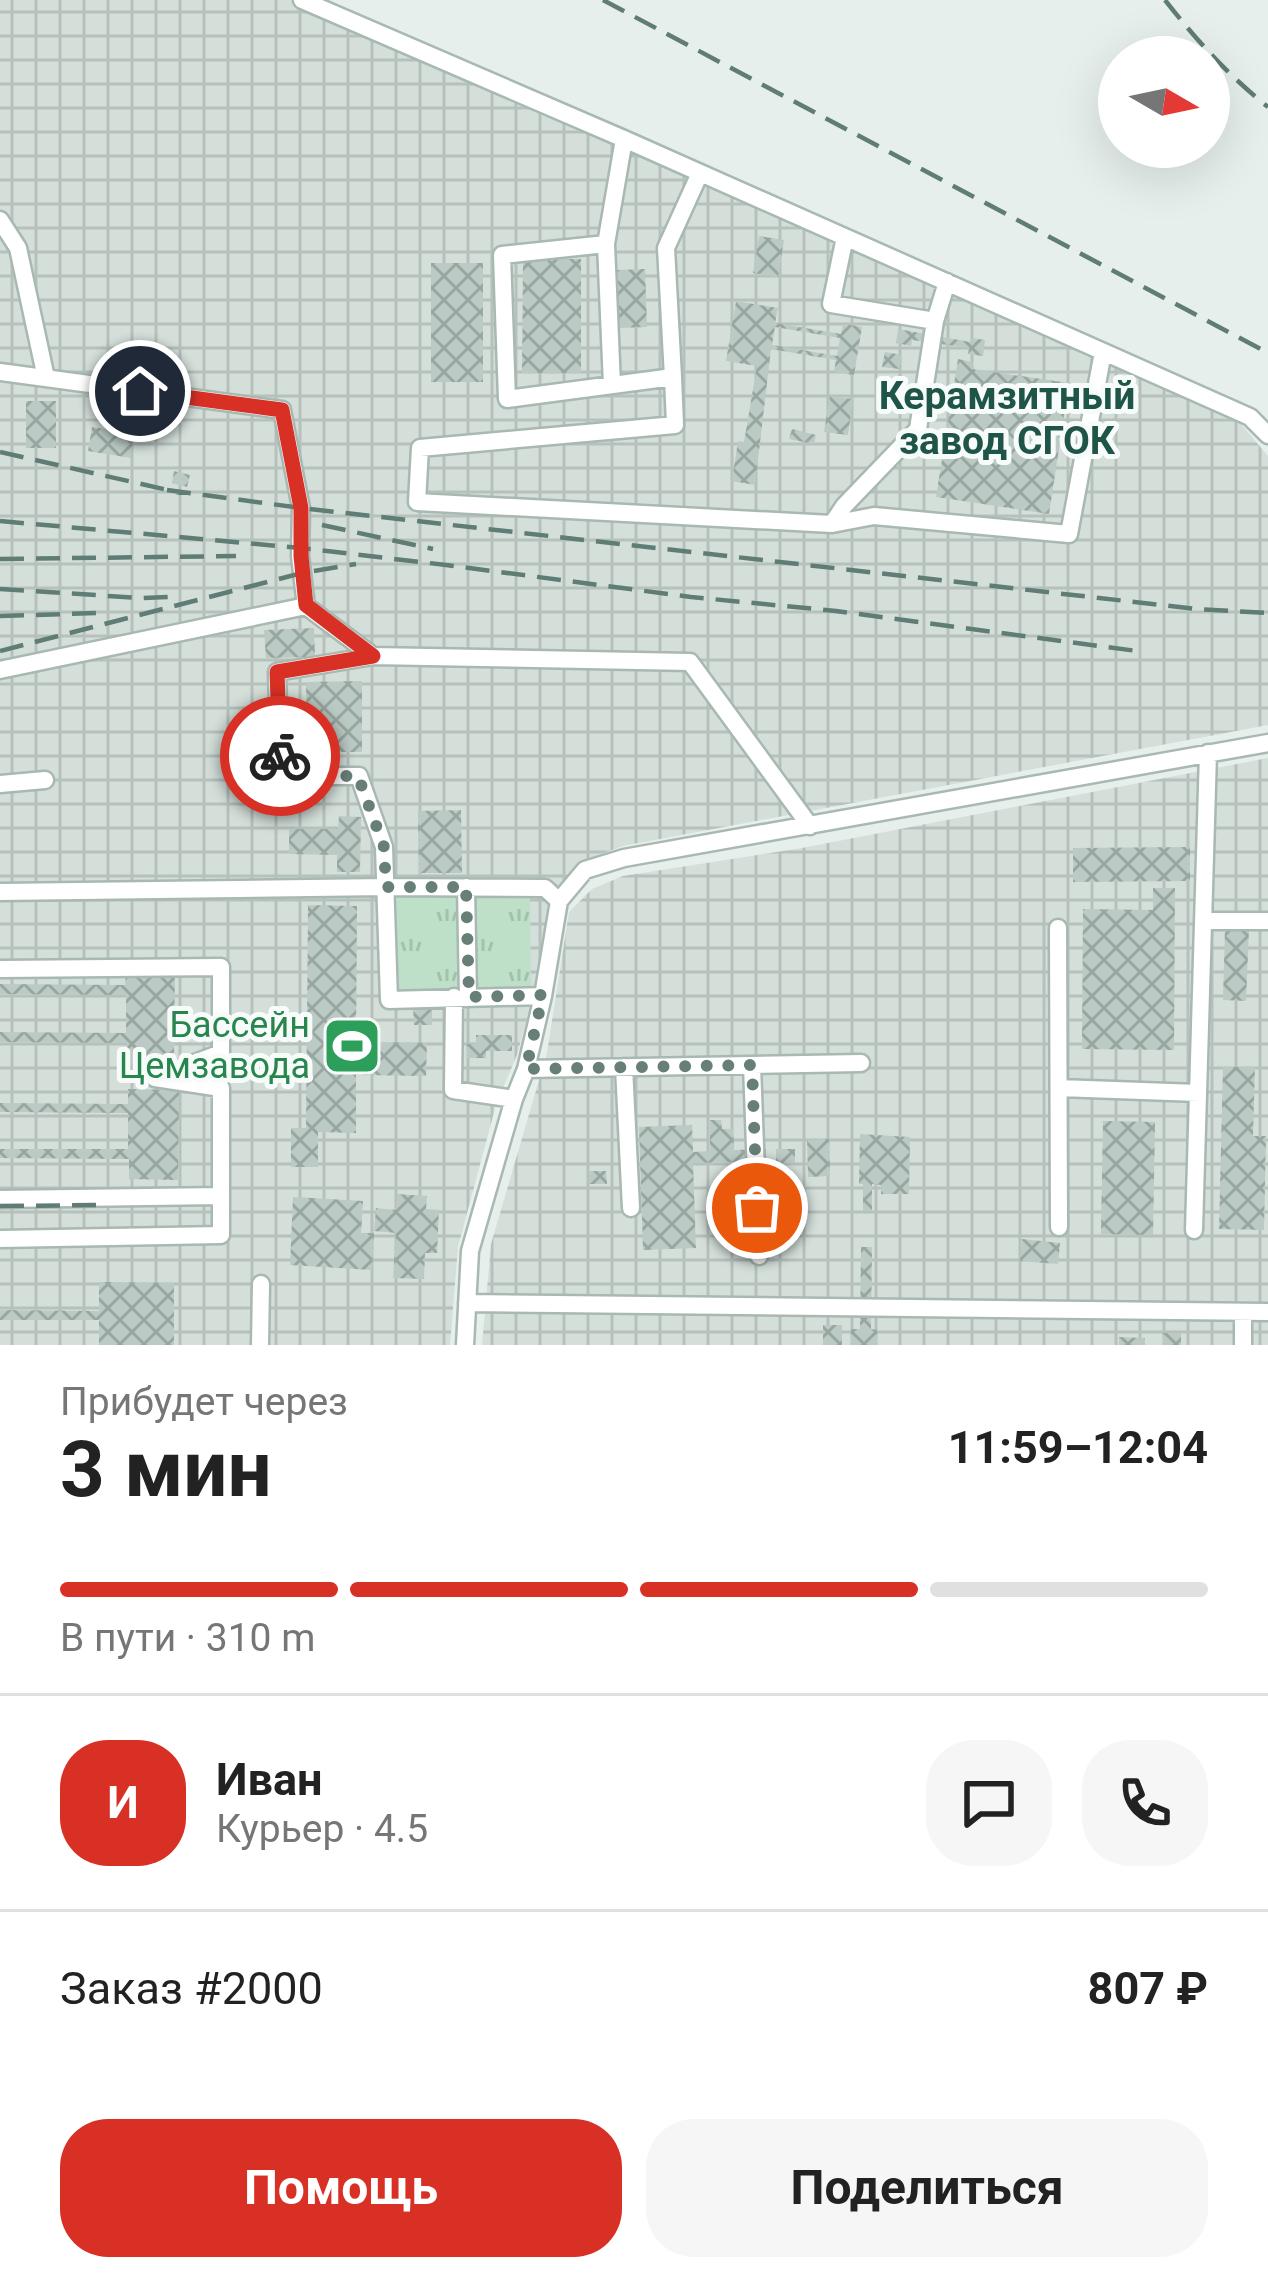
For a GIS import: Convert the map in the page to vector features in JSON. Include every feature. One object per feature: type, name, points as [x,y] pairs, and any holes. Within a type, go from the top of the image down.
[{"type":"street","points":[[302,0],[1250,417],[1268,434]]},
{"type":"street","points":[[612,385],[606,244],[624,139]]},
{"type":"street","points":[[700,173],[666,248],[675,425],[420,448],[417,502],[832,524],[874,516],[1069,534],[1103,352]]},
{"type":"street","points":[[0,220],[18,248],[46,378]]},
{"type":"street","points":[[845,237],[831,304],[935,321]]},
{"type":"street","points":[[606,244],[502,255],[508,399],[673,377]]},
{"type":"street","points":[[832,524],[918,428],[946,282]]},
{"type":"street","points":[[0,372],[282,410],[301,508],[306,605],[373,656]]},
{"type":"street","points":[[0,670],[306,605]]},
{"type":"street","points":[[543,995],[389,1000],[384,847],[358,776],[280,776],[277,672],[373,656],[690,662],[810,826]]},
{"type":"street","points":[[465,1345],[470,1251],[526,1069],[559,901],[585,870],[624,858],[1268,743]]},
{"type":"street","points":[[1194,1231],[1208,753]]},
{"type":"street","points":[[1,780],[45,780]]},
{"type":"street","points":[[466,887],[453,1090],[514,1099]]},
{"type":"street","points":[[0,892],[545,888],[559,901]]},
{"type":"street","points":[[1202,921],[1268,921]]},
{"type":"street","points":[[1058,928],[1059,1227]]},
{"type":"street","points":[[0,969],[221,968],[221,1053],[155,1078],[221,1088],[221,1234],[0,1238]]},
{"type":"street","points":[[526,1069],[861,1063]]},
{"type":"street","points":[[752,1065],[759,1256]]},
{"type":"street","points":[[624,1067],[632,1208]]},
{"type":"street","points":[[1059,1088],[1198,1094]]},
{"type":"street","points":[[0,1199],[221,1196]]},
{"type":"street","points":[[260,1345],[261,1285]]},
{"type":"street","points":[[467,1303],[1268,1312]]},
{"type":"street","points":[[1243,1312],[1243,1345]]},
{"type":"shaded area","points":[[0,0],[291,0],[1241,424],[1268,456],[1268,725],[623,846],[579,862],[548,904],[538,978],[517,1055],[496,1105],[458,1247],[450,1345],[0,1345]]},
{"type":"shaded area","points":[[1268,758],[1268,1345],[482,1345],[491,1244],[547,1053],[569,912],[592,889],[623,876],[802,848]]},
{"type":"green space","points":[[457,894],[459,989],[397,990],[395,896]]},
{"type":"green space","points":[[530,894],[531,989],[475,990],[474,895]]},
{"type":"building","points":[[759,236],[784,240],[778,277],[753,273]]},
{"type":"building","points":[[523,259],[581,259],[581,373],[522,373]]},
{"type":"building","points":[[431,263],[483,263],[483,382],[431,382]]},
{"type":"building","points":[[645,269],[647,327],[618,328],[617,270]]},
{"type":"building","points":[[736,301],[778,308],[775,323],[841,334],[843,324],[862,327],[854,375],[834,372],[836,360],[771,349],[755,485],[732,481],[757,366],[726,361]],"holes":[[[775,327],[840,338],[837,356],[772,345]]]},
{"type":"building","points":[[898,329],[970,342],[971,338],[985,340],[983,356],[968,354],[969,348],[912,340],[911,346],[896,343]]},
{"type":"building","points":[[885,352],[902,355],[899,369],[882,367]]},
{"type":"building","points":[[958,359],[973,362],[972,369],[1069,383],[1049,514],[936,497]]},
{"type":"building","points":[[830,396],[853,399],[848,435],[824,432]]},
{"type":"building","points":[[26,401],[56,401],[56,448],[26,448]]},
{"type":"building","points":[[92,427],[134,433],[131,458],[88,451]]},
{"type":"building","points":[[792,429],[816,435],[814,444],[789,439]]},
{"type":"building","points":[[174,471],[190,475],[187,487],[172,483]]},
{"type":"building","points":[[314,628],[315,657],[266,658],[264,630]]},
{"type":"building","points":[[362,681],[362,752],[307,752],[306,682]]},
{"type":"building","points":[[461,810],[462,873],[419,873],[418,811]]},
{"type":"building","points":[[339,816],[361,817],[360,872],[337,872],[337,855],[289,854],[289,829],[338,829]]},
{"type":"building","points":[[1190,847],[1190,881],[1073,882],[1073,848]]},
{"type":"building","points":[[1153,888],[1175,888],[1174,1050],[1082,1049],[1083,909],[1153,910]]},
{"type":"building","points":[[308,905],[357,906],[356,1042],[427,1043],[426,1076],[356,1075],[356,1133],[318,1132],[318,1167],[291,1167],[291,1128],[306,1128]]},
{"type":"building","points":[[1225,928],[1249,929],[1246,1001],[1223,1000]]},
{"type":"building","points":[[126,970],[175,970],[174,1063],[127,1063],[127,1043],[0,1042],[0,1032],[126,1033],[126,995],[0,994],[0,984],[125,985]]},
{"type":"building","points":[[432,1007],[432,1025],[414,1025],[413,1008]]},
{"type":"building","points":[[476,1035],[512,1035],[512,1051],[486,1051],[486,1058],[467,1058],[467,1044],[476,1044]]},
{"type":"building","points":[[1223,1067],[1255,1067],[1253,1136],[1266,1136],[1264,1230],[1219,1229]]},
{"type":"building","points":[[128,1089],[179,1090],[178,1180],[129,1179],[129,1159],[0,1158],[0,1149],[128,1149],[128,1113],[0,1112],[0,1103],[128,1104]]},
{"type":"building","points":[[710,1120],[721,1120],[722,1129],[733,1129],[734,1150],[766,1149],[766,1161],[693,1163],[696,1248],[643,1250],[639,1127],[692,1125],[693,1152],[710,1151]]},
{"type":"building","points":[[1103,1121],[1155,1122],[1153,1235],[1101,1234]]},
{"type":"building","points":[[860,1134],[910,1137],[909,1194],[881,1194],[881,1185],[872,1184],[872,1211],[863,1211]]},
{"type":"building","points":[[829,1139],[830,1176],[808,1177],[807,1140]]},
{"type":"building","points":[[776,1149],[795,1149],[795,1163],[776,1163]]},
{"type":"building","points":[[589,1171],[606,1171],[607,1184],[589,1184]]},
{"type":"building","points":[[781,1177],[782,1192],[760,1193],[759,1178]]},
{"type":"building","points":[[397,1194],[427,1196],[426,1209],[439,1210],[437,1253],[425,1253],[424,1279],[393,1278],[396,1233],[374,1231],[376,1208],[396,1210]]},
{"type":"building","points":[[293,1197],[363,1201],[361,1233],[374,1233],[372,1270],[290,1265]]},
{"type":"building","points":[[1022,1239],[1060,1243],[1058,1264],[1020,1261]]},
{"type":"building","points":[[861,1247],[872,1247],[871,1329],[877,1330],[877,1345],[851,1345],[851,1329],[860,1329]]},
{"type":"building","points":[[99,1282],[174,1283],[174,1345],[99,1345],[99,1320],[0,1320],[0,1310],[99,1311]]},
{"type":"building","points":[[823,1325],[842,1325],[842,1345],[823,1345]]},
{"type":"building","points":[[1163,1333],[1181,1333],[1181,1345],[1163,1345]]},
{"type":"building","points":[[1119,1337],[1145,1338],[1145,1345],[1119,1345]]},
{"type":"railway","points":[[603,0],[1268,353]]},
{"type":"railway","points":[[1165,0],[1213,56],[1268,107]]},
{"type":"railway","points":[[0,452],[181,493]]},
{"type":"railway","points":[[167,490],[1197,609],[1268,613]]},
{"type":"railway","points":[[0,521],[301,548],[1137,651]]},
{"type":"railway","points":[[322,525],[433,549]]},
{"type":"railway","points":[[0,559],[236,556]]},
{"type":"railway","points":[[0,651],[302,573],[356,564]]},
{"type":"railway","points":[[0,589],[169,597]]},
{"type":"railway","points":[[0,616],[99,613]]},
{"type":"railway","points":[[0,1206],[105,1205]]},
{"type":"way so far","points":[[280,756],[280,776],[358,776],[384,847],[386,887],[466,887],[469,997],[543,995],[526,1069],[752,1065],[757,1208]]},
{"type":"place","name":"Бассейн Цемзавода","points":[[352,1046]]},
{"type":"district","name":"Керамзитный завод СГОК","points":[[1007,418]]},
{"type":"route","points":[[140,391],[282,410],[301,508],[306,605],[373,656],[277,672],[280,756]]}]
